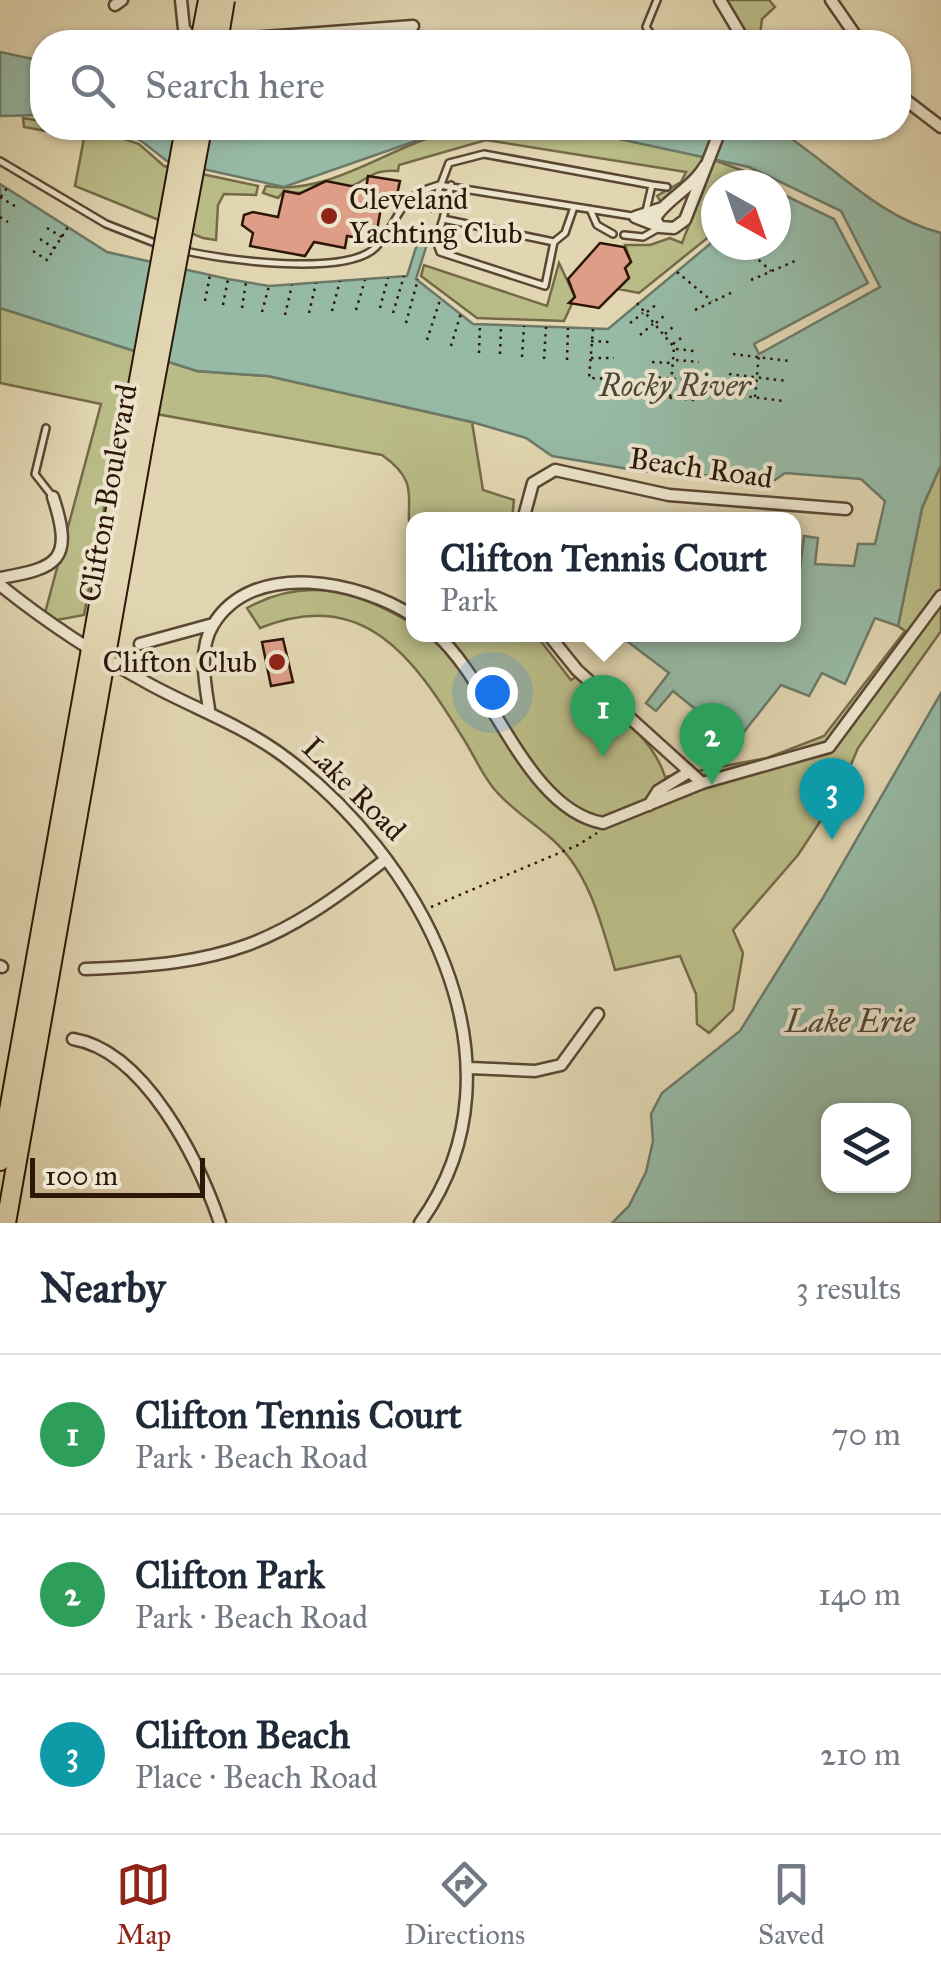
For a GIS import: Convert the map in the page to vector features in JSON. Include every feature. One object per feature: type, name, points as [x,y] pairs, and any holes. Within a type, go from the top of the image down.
[{"type":"main road","points":[[202,30],[208,0]]},
{"type":"main road","points":[[220,30],[225,0]]},
{"type":"main road","name":"Clifton Boulevard","points":[[6,1223],[183,140]]},
{"type":"main road","name":"Clifton Boulevard","points":[[136,437],[199,140]]},
{"type":"main road","name":"Clifton Boulevard","points":[[0,1162],[100,652]]},
{"type":"street","points":[[180,0],[185,30]]},
{"type":"street","points":[[720,0],[738,30]]},
{"type":"street","points":[[831,0],[852,30]]},
{"type":"street","points":[[359,30],[413,26]]},
{"type":"street","points":[[911,104],[941,128]]},
{"type":"street","points":[[641,215],[660,227],[674,228],[685,220],[716,140]]},
{"type":"street","points":[[641,215],[662,207],[692,186],[705,166]]},
{"type":"street","points":[[660,227],[655,220],[662,207]]},
{"type":"street","name":"Beach Road","points":[[524,512],[533,483],[555,470],[669,495],[846,509]]},
{"type":"street","points":[[0,582],[46,571],[56,559],[63,526],[53,496]]},
{"type":"street","name":"Lake Road","points":[[0,582],[49,625],[152,686],[209,710],[278,752],[357,822],[386,860],[420,912],[452,989],[470,1068],[459,1142],[420,1223]]},
{"type":"street","points":[[140,644],[213,624],[244,599],[300,582],[347,585],[406,613]]},
{"type":"street","points":[[443,642],[466,668],[521,754],[558,798],[586,820],[603,823],[702,783],[829,746],[941,596]]},
{"type":"street","points":[[209,710],[204,670],[213,624]]},
{"type":"street","points":[[554,642],[576,670],[702,783]]},
{"type":"street","points":[[648,806],[658,791],[689,772]]},
{"type":"street","points":[[85,970],[206,960],[264,942],[335,900],[386,860]]},
{"type":"street","points":[[470,1068],[535,1071],[560,1065],[582,1042],[598,1014]]},
{"type":"street","points":[[72,1039],[111,1050],[148,1088],[199,1168],[220,1223]]},
{"type":"lane","points":[[648,30],[646,27],[657,0]]},
{"type":"lane","points":[[432,208],[449,164],[484,154],[667,187]]},
{"type":"lane","points":[[0,161],[60,200],[142,240],[210,256],[335,263],[363,256],[374,248],[400,206],[415,192],[439,185],[641,215],[652,185]]},
{"type":"lane","points":[[451,186],[436,241],[440,252],[544,286],[554,242],[565,233],[574,207]]},
{"type":"lane","points":[[590,209],[596,225],[614,234]]},
{"type":"lane","points":[[442,219],[554,242]]},
{"type":"lane","points":[[624,236],[643,237],[660,227]]},
{"type":"lane","points":[[46,428],[35,474],[53,496]]},
{"type":"path","points":[[7,188],[0,198],[18,208]]},
{"type":"path","points":[[0,217],[8,222]]},
{"type":"path","points":[[33,251],[46,260],[68,227]]},
{"type":"path","points":[[47,228],[62,237]]},
{"type":"path","points":[[40,239],[54,248]]},
{"type":"path","points":[[759,260],[771,271]]},
{"type":"path","points":[[750,280],[796,261]]},
{"type":"path","points":[[677,272],[712,302]]},
{"type":"path","points":[[205,302],[210,275]]},
{"type":"path","points":[[393,313],[404,276]]},
{"type":"path","points":[[380,308],[388,278]]},
{"type":"path","points":[[223,305],[228,279]]},
{"type":"path","points":[[356,310],[364,280]]},
{"type":"path","points":[[406,323],[418,280]]},
{"type":"path","points":[[332,311],[340,281]]},
{"type":"path","points":[[242,308],[246,282]]},
{"type":"path","points":[[309,313],[316,283]]},
{"type":"path","points":[[285,315],[292,285]]},
{"type":"path","points":[[262,312],[270,286]]},
{"type":"path","points":[[695,310],[731,293]]},
{"type":"path","points":[[427,340],[441,296]]},
{"type":"path","points":[[637,303],[673,347],[670,398]]},
{"type":"path","points":[[630,323],[657,304]]},
{"type":"path","points":[[451,346],[461,314]]},
{"type":"path","points":[[640,335],[666,314]]},
{"type":"path","points":[[478,353],[480,324]]},
{"type":"path","points":[[500,354],[501,325]]},
{"type":"path","points":[[664,335],[675,325]]},
{"type":"path","points":[[522,357],[524,326]]},
{"type":"path","points":[[544,359],[546,327]]},
{"type":"path","points":[[567,360],[568,328]]},
{"type":"path","points":[[593,329],[589,378],[617,379]]},
{"type":"path","points":[[673,347],[684,336]]},
{"type":"path","points":[[591,341],[609,342]]},
{"type":"path","points":[[673,347],[694,351]]},
{"type":"path","points":[[733,354],[789,361]]},
{"type":"path","points":[[755,398],[759,356]]},
{"type":"path","points":[[590,358],[614,358]]},
{"type":"path","points":[[652,362],[699,362]]},
{"type":"path","points":[[730,374],[787,381]]},
{"type":"path","points":[[652,378],[698,381]]},
{"type":"path","points":[[727,394],[784,401]]},
{"type":"path","points":[[647,396],[695,400]]},
{"type":"path","points":[[420,912],[578,845],[603,823]]},
{"type":"shaded area","points":[[725,0],[769,0],[775,7],[762,19],[761,30],[741,30]]},
{"type":"shaded area","points":[[84,140],[127,140],[139,144],[164,166],[258,186],[256,195],[224,194],[218,205],[216,240],[75,186]]},
{"type":"shaded area","points":[[424,140],[486,140],[399,165],[398,171],[378,172],[336,191],[284,191],[278,198],[263,193],[266,186],[291,187],[339,176]]},
{"type":"shaded area","points":[[486,140],[628,140],[704,155],[696,175],[661,202],[657,196],[681,182],[686,172]]},
{"type":"shaded area","points":[[714,160],[741,170],[710,170]]},
{"type":"shaded area","points":[[701,194],[701,243],[639,293],[618,289],[629,278],[625,268],[631,262],[625,245],[650,245],[670,238],[682,243]]},
{"type":"shaded area","points":[[559,263],[575,297],[564,321],[477,318],[421,276],[424,265],[547,306]]},
{"type":"shaded area","points":[[0,308],[197,371],[268,376],[472,422],[483,490],[514,500],[513,512],[410,512],[404,476],[382,455],[123,408],[84,615],[57,620],[45,613],[101,404],[0,383]]},
{"type":"shaded area","points":[[941,465],[941,631],[858,748],[839,793],[798,855],[733,930],[743,953],[733,1010],[709,1033],[697,1024],[696,994],[680,956],[615,970],[593,900],[576,867],[553,840],[495,790],[444,709],[405,657],[382,637],[357,623],[329,616],[297,617],[260,628],[247,608],[290,592],[331,591],[372,603],[406,620],[406,642],[541,642],[571,680],[576,677],[640,735],[665,777],[767,758],[824,736],[905,631],[898,626],[922,508]]},
{"type":"water","points":[[0,52],[30,58],[30,115],[0,116]]},
{"type":"water","points":[[140,140],[419,140],[284,187],[167,161]]},
{"type":"water","name":"Rocky River","points":[[624,140],[793,140],[874,201],[917,225],[941,233],[941,465],[922,508],[898,626],[875,618],[845,684],[822,673],[809,696],[781,685],[736,742],[673,691],[656,711],[646,703],[669,673],[628,642],[801,642],[804,536],[818,538],[815,564],[854,566],[858,544],[875,544],[885,501],[861,479],[785,473],[775,480],[640,471],[552,456],[526,438],[472,422],[268,376],[197,371],[0,308],[0,184],[107,252],[269,286],[407,276],[418,241],[427,244],[416,279],[473,324],[608,329],[701,252],[701,260],[791,260],[791,198],[834,219],[868,283],[754,344],[759,354],[880,287],[841,211],[791,187],[791,170],[755,170]]},
{"type":"water","name":"Lake Erie","points":[[941,693],[941,1223],[612,1223],[629,1206],[646,1172],[653,1141],[651,1114],[662,1093],[740,1031],[821,901]]},
{"type":"building","name":"Cleveland Yachting Club","points":[[368,176],[400,181],[395,204],[382,202],[376,236],[371,240],[347,236],[345,248],[314,242],[305,256],[250,246],[253,233],[242,225],[244,215],[253,212],[278,217],[284,191],[299,194],[326,181],[366,189]]},
{"type":"building","name":"Cleveland Yachting Club","points":[[600,243],[624,247],[631,262],[625,268],[629,278],[599,308],[569,303],[575,297],[568,279]]},
{"type":"building","name":"Clifton Club","points":[[283,639],[293,682],[271,686],[262,642]]},
{"type":"place","name":"Cleveland Yachting Club","points":[[329,216]]},
{"type":"place","name":"Clifton Club","points":[[277,662]]},
{"type":"place","name":"Clifton Tennis Court","points":[[603,757]]},
{"type":"place","name":"Clifton Park","points":[[712,785]]},
{"type":"place","name":"Clifton Beach","points":[[832,840]]}]
